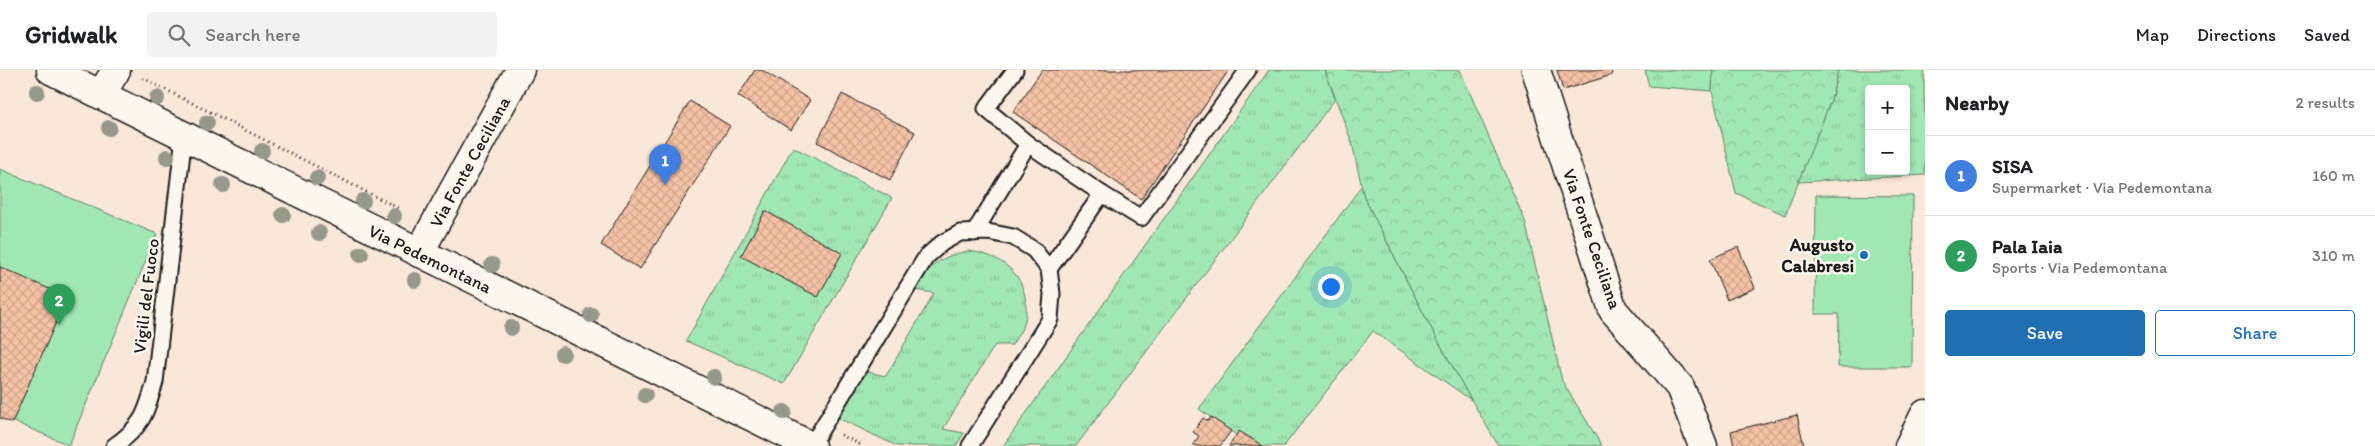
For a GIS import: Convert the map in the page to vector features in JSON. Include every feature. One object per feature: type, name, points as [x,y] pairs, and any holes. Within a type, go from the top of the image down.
[{"type":"street","name":"Via Pedemontana","points":[[51,70],[811,446]]},
{"type":"street","points":[[101,95],[116,70]]},
{"type":"street","name":"Via Fonte Ceciliana","points":[[419,253],[520,70]]},
{"type":"street","name":"Via Fonte Ceciliana","points":[[1536,70],[1613,310],[1680,387],[1704,446]]},
{"type":"street","points":[[1909,446],[1925,414]]},
{"type":"lane","points":[[1015,70],[986,109],[1028,144],[1141,218],[1248,70]]},
{"type":"lane","name":"Vigili del Fuoco","points":[[114,446],[132,434],[147,410],[155,382],[184,136]]},
{"type":"lane","points":[[974,232],[1028,144]]},
{"type":"lane","points":[[1048,269],[1102,194]]},
{"type":"lane","points":[[811,446],[926,257],[942,243],[960,233],[988,232],[1013,237],[1034,250],[1048,269],[1052,294],[1050,319],[970,446]]},
{"type":"green space","points":[[1269,70],[1325,70],[1335,99],[1076,446],[1003,446]]},
{"type":"green space","points":[[1325,70],[1460,70],[1525,221],[1562,381],[1602,446],[1498,445],[1428,322],[1364,197],[1352,143]]},
{"type":"green space","points":[[1645,70],[1713,70],[1712,91],[1649,86]]},
{"type":"green space","points":[[1713,70],[1838,70],[1831,100],[1785,215],[1736,193],[1712,91]]},
{"type":"green space","points":[[1838,70],[1924,70],[1925,175],[1798,182],[1831,100]]},
{"type":"green space","points":[[793,147],[892,198],[784,384],[686,341]]},
{"type":"green space","points":[[0,169],[157,234],[69,445],[0,416]]},
{"type":"green space","points":[[1362,185],[1364,197],[1428,322],[1471,400],[1373,331],[1284,446],[1252,446],[1199,409]]},
{"type":"green space","name":"Augusto Calabresi","points":[[1816,195],[1913,196],[1912,367],[1838,367],[1839,314],[1815,314]]},
{"type":"green space","points":[[968,251],[988,255],[1012,270],[1022,287],[1025,297],[1026,314],[1024,324],[1012,345],[995,345],[943,429],[964,433],[956,446],[897,446],[836,417],[863,371],[886,376],[934,293],[914,290],[925,274],[943,259]]},
{"type":"building","points":[[755,70],[762,70],[810,100],[791,130],[738,96]]},
{"type":"building","points":[[1042,70],[1229,70],[1141,199],[1013,112]]},
{"type":"building","points":[[1557,70],[1611,70],[1612,75],[1563,90]]},
{"type":"building","points":[[842,94],[915,132],[890,180],[817,142]]},
{"type":"building","points":[[690,101],[730,126],[640,269],[601,245]]},
{"type":"building","points":[[765,211],[842,253],[818,297],[741,256]]},
{"type":"building","points":[[1738,247],[1755,288],[1727,300],[1710,259]]},
{"type":"building","points":[[0,267],[67,297],[12,423],[0,418]]},
{"type":"building","points":[[1797,415],[1804,446],[1734,446],[1731,431]]},
{"type":"building","points":[[1211,417],[1231,431],[1220,446],[1196,446],[1193,444],[1199,436],[1193,432],[1203,418],[1208,421]]},
{"type":"building","points":[[1239,431],[1263,446],[1229,446]]},
{"type":"place","name":"SISA","points":[[665,185]]},
{"type":"place","name":"Augusto Calabresi","points":[[1864,255]]},
{"type":"place","name":"Pala Iaia","points":[[59,325]]}]
